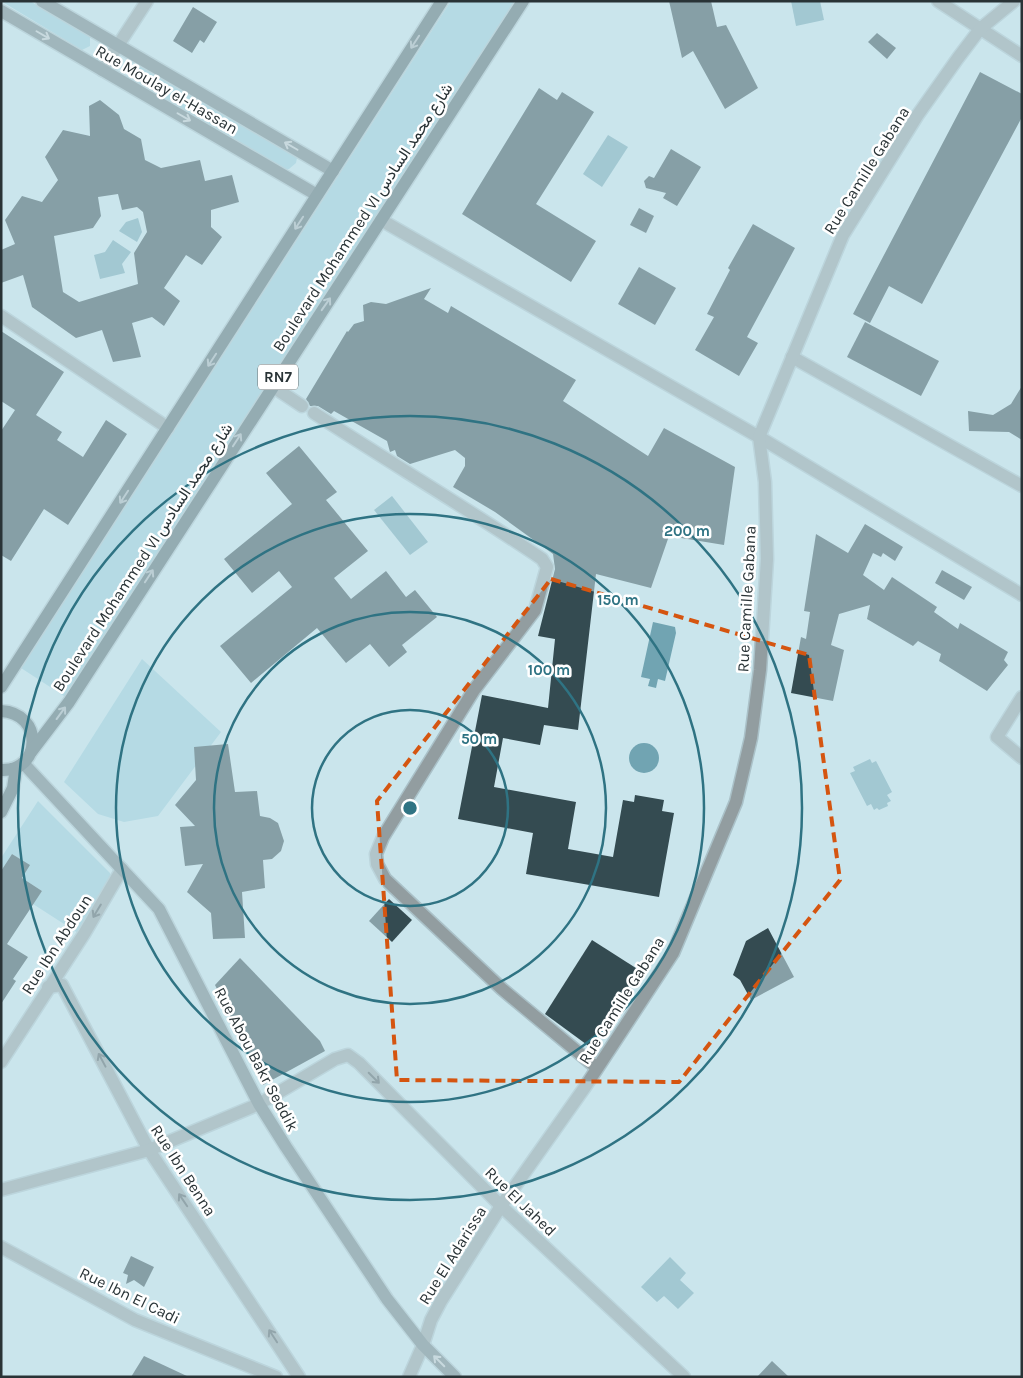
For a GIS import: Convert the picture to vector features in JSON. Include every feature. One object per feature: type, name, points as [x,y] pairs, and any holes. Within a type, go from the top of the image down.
[{"type":"main road","points":[[1,687],[442,1]]},
{"type":"main road","name":"Boulevard Mohammed VI شارع محمد السادس","points":[[31,752],[69,702],[523,1]]},
{"type":"main road","points":[[1,711],[17,714],[29,725],[33,741],[31,752]]},
{"type":"main road","name":"RN7","points":[[1,812],[13,788],[20,765],[31,752]]},
{"type":"main road","points":[[1,770],[20,765]]},
{"type":"street","name":"Rue Moulay el-Hassan","points":[[42,1],[333,171]]},
{"type":"street","points":[[102,70],[147,1]]},
{"type":"street","points":[[938,1],[1022,56]]},
{"type":"street","name":"Rue Camille Gabana","points":[[501,1206],[597,1068],[673,953],[736,802],[751,738],[766,601],[767,517],[759,437],[843,235],[917,116],[980,29],[1014,1]]},
{"type":"street","name":"Rue Moulay el-Hassan","points":[[1,11],[317,195]]},
{"type":"street","points":[[381,220],[759,437],[1022,595]]},
{"type":"street","points":[[1,316],[168,428]]},
{"type":"street","points":[[792,357],[1022,486]]},
{"type":"street","points":[[272,386],[302,406]]},
{"type":"street","points":[[314,413],[402,470],[460,504],[542,559],[546,567],[534,610],[474,690],[398,812],[379,844],[377,864],[385,879],[502,989],[597,1068]]},
{"type":"street","points":[[1022,697],[997,737],[1022,758]]},
{"type":"street","name":"Rue Abou Bakr Seddik","points":[[20,765],[154,902],[168,922],[259,1104],[387,1300],[423,1345],[455,1377]]},
{"type":"street","name":"Rue Ibn Abdoun","points":[[1,1062],[84,934],[122,869]]},
{"type":"street","name":"Rue Ibn Benna","points":[[48,987],[62,985],[149,1150],[299,1377]]},
{"type":"street","name":"Rue El Jahed","points":[[259,1104],[335,1059],[348,1055],[501,1206],[684,1377]]},
{"type":"street","points":[[1,1190],[149,1150],[259,1104]]},
{"type":"street","name":"Rue El Adarissa","points":[[409,1377],[423,1345],[431,1320],[441,1301],[501,1206]]},
{"type":"street","name":"Rue Ibn El Cadi","points":[[1,1247],[135,1320],[276,1377]]},
{"type":"highlighted area","points":[[551,579],[809,655],[840,880],[679,1082],[397,1080],[377,801]]},
{"type":"shaded area","points":[[1,1],[30,1],[90,37],[90,46],[82,50]]},
{"type":"shaded area","points":[[451,1],[515,1],[67,698],[21,668]]},
{"type":"shaded area","points":[[791,1],[820,1],[824,20],[796,26]]},
{"type":"shaded area","points":[[143,66],[293,154],[297,158],[296,163],[289,169],[283,169],[141,85],[134,75],[137,68]]},
{"type":"shaded area","points":[[608,135],[628,147],[602,187],[583,174]]},
{"type":"shaded area","points":[[138,218],[142,232],[137,242],[119,231],[126,222]]},
{"type":"shaded area","points":[[113,240],[131,252],[122,264],[125,273],[100,279],[94,255],[105,252]]},
{"type":"shaded area","points":[[392,496],[428,542],[410,555],[374,510]]},
{"type":"shaded area","points":[[653,622],[675,627],[676,633],[665,681],[658,679],[656,688],[648,686],[650,679],[641,677]]},
{"type":"shaded area","points":[[142,659],[221,732],[158,816],[124,822],[98,814],[64,782]]},
{"type":"shaded area","points":[[644,743],[654,748],[659,758],[654,768],[644,773],[634,768],[629,758],[634,748]]},
{"type":"shaded area","points":[[870,759],[872,763],[876,761],[892,792],[887,795],[891,801],[887,803],[888,806],[879,810],[877,808],[874,810],[871,804],[867,806],[850,773],[855,771],[853,767]]},
{"type":"shaded area","points":[[38,801],[110,873],[111,881],[78,933],[33,904],[42,891],[22,878],[29,865],[12,854],[1,871],[1,858]]},
{"type":"shaded area","points":[[670,1257],[686,1273],[680,1280],[694,1293],[678,1309],[664,1296],[657,1302],[641,1287]]},
{"type":"building","points":[[669,1],[711,1],[717,27],[726,25],[758,88],[725,109],[693,51],[682,58]]},
{"type":"building","points":[[193,7],[217,22],[204,43],[200,40],[192,53],[173,41]]},
{"type":"building","points":[[877,33],[896,48],[887,59],[868,42]]},
{"type":"building","points":[[980,72],[1022,94],[1022,117],[922,304],[889,286],[870,323],[853,314]]},
{"type":"building","points":[[539,88],[557,100],[562,92],[594,112],[536,204],[596,241],[571,282],[462,214]]},
{"type":"building","points":[[100,100],[119,115],[124,129],[141,139],[145,160],[161,168],[200,160],[205,181],[232,175],[239,202],[211,210],[211,227],[222,237],[202,265],[186,255],[164,288],[180,301],[164,326],[152,317],[132,323],[141,357],[113,362],[102,330],[76,338],[32,307],[23,275],[1,283],[1,250],[15,244],[5,220],[22,196],[42,202],[58,180],[45,157],[63,130],[90,136],[89,106]],"holes":[[[118,194],[122,210],[137,207],[143,212],[147,232],[134,253],[138,284],[79,302],[63,292],[54,236],[93,228],[101,216],[98,197]]]},
{"type":"building","points":[[671,149],[701,167],[677,206],[663,198],[666,193],[646,188],[644,181],[649,176],[654,178]]},
{"type":"building","points":[[639,208],[654,216],[646,233],[630,225]]},
{"type":"building","points":[[753,224],[795,248],[747,337],[758,343],[739,376],[695,350],[714,317],[707,314],[730,270],[728,268]]},
{"type":"building","points":[[639,267],[676,288],[655,325],[618,304]]},
{"type":"building","points":[[431,288],[424,299],[448,313],[451,306],[576,380],[563,401],[648,456],[664,428],[735,467],[724,545],[669,536],[651,588],[596,574],[578,730],[544,725],[540,745],[503,738],[494,787],[576,802],[568,849],[613,857],[623,800],[634,802],[635,795],[664,800],[662,811],[674,813],[659,897],[526,874],[533,833],[458,819],[482,695],[548,708],[555,639],[538,636],[555,569],[553,554],[495,512],[453,487],[465,466],[465,458],[455,450],[410,464],[397,456],[395,450],[390,452],[387,441],[334,411],[331,414],[318,406],[310,406],[306,399],[347,331],[354,324],[364,321],[363,305],[371,302],[386,304]]},
{"type":"building","points":[[865,322],[939,361],[921,396],[847,357]]},
{"type":"building","points":[[1,331],[64,372],[36,415],[62,432],[57,440],[83,457],[106,420],[127,434],[68,525],[44,509],[11,561],[1,555],[1,431],[15,410],[1,401]]},
{"type":"building","points":[[1022,386],[1022,440],[1009,432],[969,431],[968,411],[993,415],[1011,404]]},
{"type":"building","points":[[299,446],[337,492],[326,500],[368,551],[334,578],[351,599],[386,571],[406,597],[415,590],[437,617],[402,645],[407,652],[389,667],[370,644],[346,663],[317,628],[251,683],[220,646],[292,587],[279,571],[252,593],[224,559],[292,504],[266,473]]},
{"type":"building","points":[[865,524],[903,547],[895,561],[883,553],[881,557],[873,553],[863,575],[884,590],[892,577],[937,607],[934,612],[958,629],[960,623],[1008,652],[1004,660],[1008,665],[987,691],[939,661],[941,654],[918,641],[913,646],[867,619],[870,605],[839,614],[831,645],[844,650],[833,701],[791,693],[801,637],[806,639],[810,612],[804,611],[816,534],[848,553]]},
{"type":"building","points":[[942,570],[972,587],[964,600],[935,583]]},
{"type":"building","points":[[228,744],[235,792],[257,791],[260,816],[270,818],[278,823],[284,841],[281,851],[272,859],[263,860],[265,888],[242,892],[245,938],[213,939],[211,913],[187,892],[203,864],[185,866],[180,827],[195,826],[175,805],[196,780],[194,747]]},
{"type":"building","points":[[12,854],[30,865],[22,878],[42,891],[7,944],[28,957],[13,979],[16,981],[1,1004],[1,871]]},
{"type":"building","points":[[389,899],[412,920],[392,942],[369,921]]},
{"type":"building","points":[[768,928],[794,977],[751,1000],[740,980],[733,975],[746,941]]},
{"type":"building","points":[[592,940],[639,970],[590,1047],[545,1014]]},
{"type":"building","points":[[240,958],[320,1041],[325,1051],[263,1085],[215,985]]},
{"type":"building","points":[[131,1256],[154,1267],[144,1287],[134,1280],[126,1284],[128,1275],[123,1273]]},
{"type":"building","points":[[144,1356],[189,1377],[131,1377]]},
{"type":"building","points":[[772,1361],[789,1377],[757,1377]]}]
